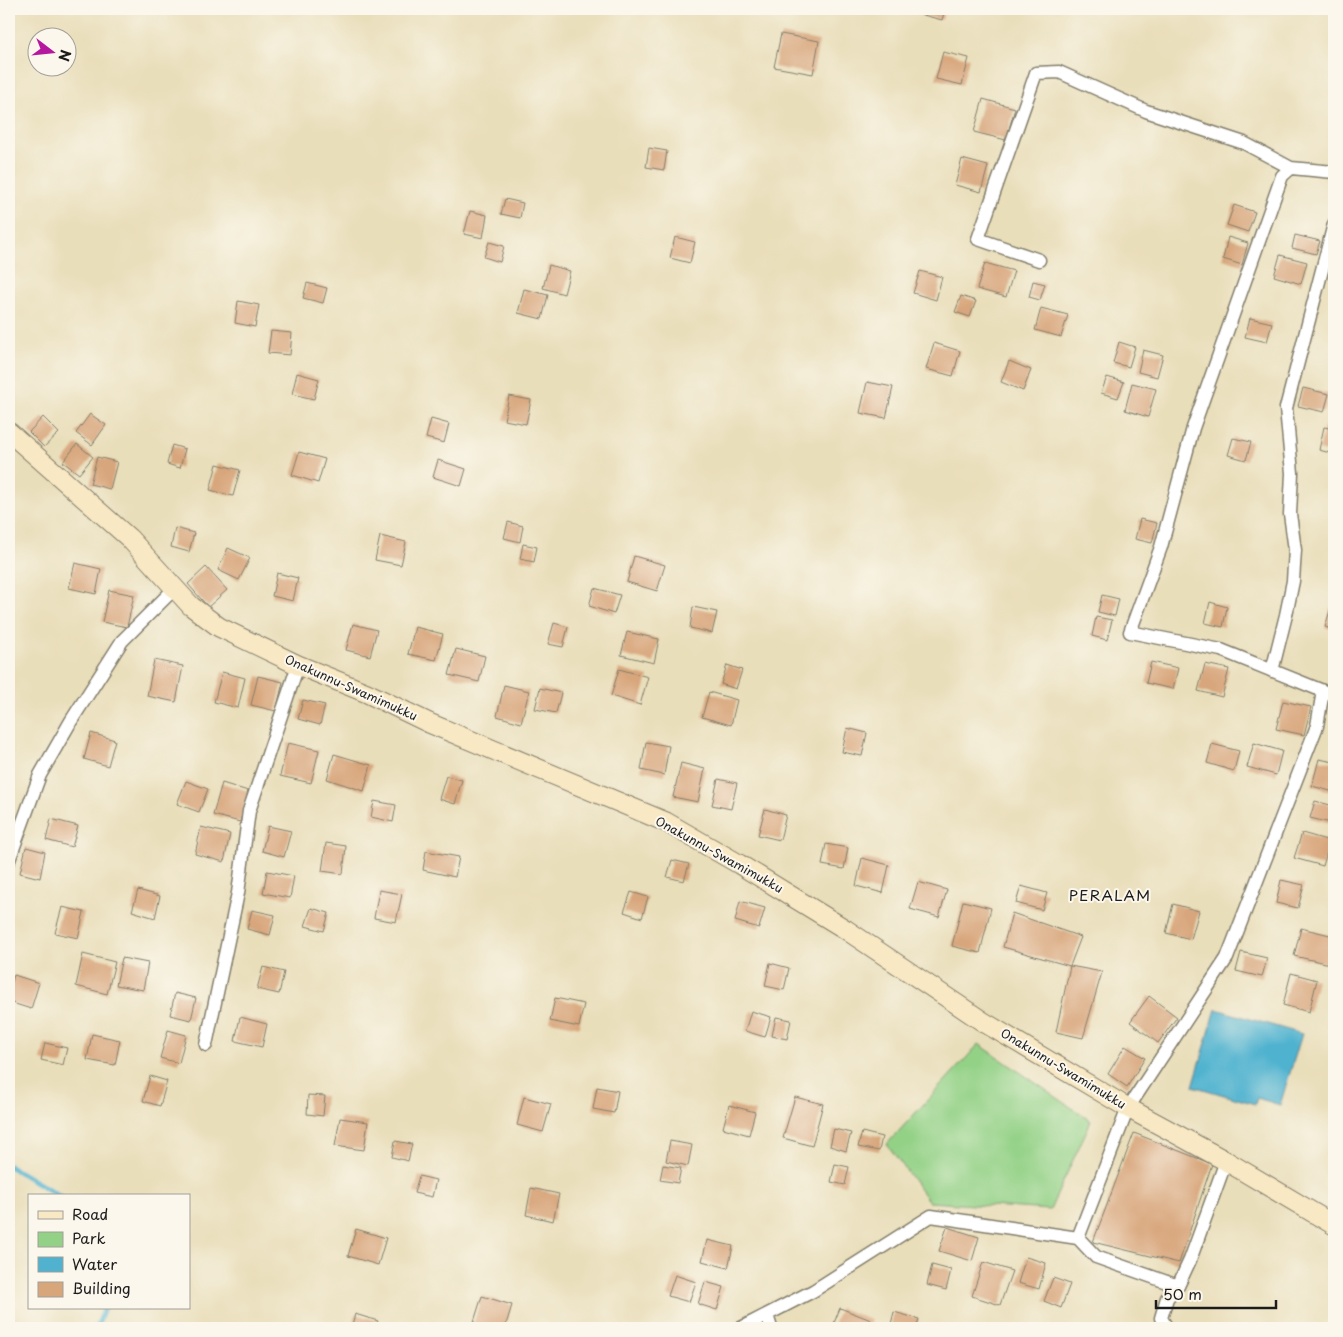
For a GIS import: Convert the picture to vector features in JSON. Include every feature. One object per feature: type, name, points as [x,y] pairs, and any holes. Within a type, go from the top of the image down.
[{"type":"street","points":[[1039,260],[978,239],[1036,73],[1059,72],[1146,111],[1244,143],[1291,168],[1334,172]]},
{"type":"street","points":[[1078,1238],[1128,1108],[1227,958],[1329,692],[1221,650],[1130,632],[1161,547],[1193,428],[1282,176],[1291,168]]},
{"type":"street","points":[[1272,671],[1293,580],[1294,557],[1290,514],[1292,473],[1286,408],[1334,224]]},
{"type":"street","name":"Onakunnu-Swamimukku","points":[[9,432],[129,538],[191,606],[219,627],[298,665],[367,693],[429,723],[666,822],[845,929],[982,1021],[1128,1108],[1226,1161],[1334,1225]]},
{"type":"street","points":[[9,860],[40,775],[72,721],[122,641],[175,588]]},
{"type":"street","points":[[206,1045],[238,893],[250,811],[298,665]]},
{"type":"street","points":[[1167,1328],[1160,1318],[1167,1298],[1178,1286],[1204,1226],[1226,1161]]},
{"type":"street","points":[[741,1328],[812,1291],[931,1216],[1078,1238],[1096,1258],[1178,1286]]},
{"type":"street","points":[[766,1315],[771,1328]]},
{"type":"green space","points":[[979,1044],[1091,1121],[1050,1210],[929,1202],[887,1144]]},
{"type":"water","points":[[1216,1009],[1302,1034],[1280,1105],[1257,1098],[1255,1104],[1193,1086]]},
{"type":"building","points":[[908,9],[945,9],[942,20],[908,11]]},
{"type":"building","points":[[781,34],[819,41],[813,74],[774,67]]},
{"type":"building","points":[[943,52],[969,58],[962,85],[936,79]]},
{"type":"building","points":[[983,99],[1015,108],[1006,140],[974,132]]},
{"type":"building","points":[[649,148],[667,151],[664,170],[646,167]]},
{"type":"building","points":[[962,159],[988,166],[981,192],[955,185]]},
{"type":"building","points":[[505,199],[523,203],[520,218],[501,214]]},
{"type":"building","points":[[1234,205],[1255,212],[1248,232],[1227,225]]},
{"type":"building","points":[[470,211],[487,215],[483,238],[464,234]]},
{"type":"building","points":[[1295,235],[1320,241],[1316,254],[1292,248]]},
{"type":"building","points":[[675,237],[695,242],[690,263],[670,258]]},
{"type":"building","points":[[1228,237],[1248,243],[1242,265],[1223,259]]},
{"type":"building","points":[[489,242],[504,246],[500,262],[484,257]]},
{"type":"building","points":[[1280,255],[1307,262],[1301,284],[1274,276]]},
{"type":"building","points":[[985,263],[1014,271],[1006,297],[977,289]]},
{"type":"building","points":[[549,265],[570,271],[564,294],[543,288]]},
{"type":"building","points":[[920,271],[942,277],[936,300],[913,293]]},
{"type":"building","points":[[1033,281],[1045,284],[1040,300],[1029,297]]},
{"type":"building","points":[[307,283],[327,288],[323,303],[303,298]]},
{"type":"building","points":[[524,289],[548,295],[542,319],[518,313]]},
{"type":"building","points":[[961,296],[976,301],[970,317],[955,312]]},
{"type":"building","points":[[238,301],[259,305],[255,327],[235,323]]},
{"type":"building","points":[[1041,308],[1068,315],[1061,337],[1035,330]]},
{"type":"building","points":[[1250,318],[1272,323],[1267,342],[1245,337]]},
{"type":"building","points":[[271,331],[292,333],[290,355],[268,353]]},
{"type":"building","points":[[1119,342],[1135,347],[1129,367],[1113,363]]},
{"type":"building","points":[[934,343],[960,351],[953,376],[926,369]]},
{"type":"building","points":[[1143,350],[1163,355],[1157,377],[1138,372]]},
{"type":"building","points":[[1009,361],[1031,370],[1023,391],[1001,382]]},
{"type":"building","points":[[297,373],[319,379],[314,399],[292,394]]},
{"type":"building","points":[[1107,377],[1124,382],[1118,398],[1101,393]]},
{"type":"building","points":[[867,382],[893,387],[886,418],[860,413]]},
{"type":"building","points":[[1132,383],[1156,389],[1148,417],[1125,410]]},
{"type":"building","points":[[1303,388],[1329,394],[1324,412],[1298,406]]},
{"type":"building","points":[[509,396],[531,400],[526,424],[504,420]]},
{"type":"building","points":[[90,414],[106,425],[92,445],[76,433]]},
{"type":"building","points":[[43,417],[59,433],[44,447],[29,432]]},
{"type":"building","points":[[431,419],[449,424],[444,443],[426,438]]},
{"type":"building","points":[[1324,427],[1334,429],[1334,454],[1319,450]]},
{"type":"building","points":[[1233,438],[1251,442],[1246,460],[1228,455]]},
{"type":"building","points":[[77,444],[93,457],[79,474],[63,462]]},
{"type":"building","points":[[172,445],[185,449],[180,468],[167,464]]},
{"type":"building","points":[[299,452],[325,459],[318,483],[292,475]]},
{"type":"building","points":[[97,457],[117,462],[110,489],[90,484]]},
{"type":"building","points":[[438,460],[466,469],[461,486],[433,477]]},
{"type":"building","points":[[217,464],[240,470],[233,496],[210,490]]},
{"type":"building","points":[[1140,519],[1157,523],[1152,543],[1135,539]]},
{"type":"building","points":[[508,522],[523,526],[520,542],[504,538]]},
{"type":"building","points":[[175,528],[194,533],[189,552],[171,547]]},
{"type":"building","points":[[380,536],[406,542],[401,565],[375,560]]},
{"type":"building","points":[[523,544],[537,547],[534,562],[520,559]]},
{"type":"building","points":[[228,548],[250,558],[239,580],[218,570]]},
{"type":"building","points":[[634,556],[665,565],[657,591],[627,582]]},
{"type":"building","points":[[75,563],[101,569],[96,594],[69,588]]},
{"type":"building","points":[[206,567],[227,590],[208,607],[188,584]]},
{"type":"building","points":[[277,573],[298,578],[293,601],[272,596]]},
{"type":"building","points":[[594,588],[620,595],[614,614],[589,606]]},
{"type":"building","points":[[109,590],[134,595],[127,627],[102,622]]},
{"type":"building","points":[[1102,595],[1119,599],[1115,616],[1098,612]]},
{"type":"building","points":[[1210,602],[1227,607],[1223,627],[1205,623]]},
{"type":"building","points":[[693,607],[717,612],[712,633],[690,628]]},
{"type":"building","points":[[1331,607],[1334,608],[1334,630],[1325,627]]},
{"type":"building","points":[[1096,617],[1112,620],[1107,640],[1092,636]]},
{"type":"building","points":[[554,623],[568,627],[563,647],[548,644]]},
{"type":"building","points":[[353,624],[377,630],[370,656],[346,650]]},
{"type":"building","points":[[415,627],[443,634],[436,660],[408,654]]},
{"type":"building","points":[[627,632],[659,639],[654,663],[621,655]]},
{"type":"building","points":[[456,649],[485,656],[479,682],[449,675]]},
{"type":"building","points":[[154,660],[183,666],[176,702],[147,696]]},
{"type":"building","points":[[1151,662],[1178,668],[1173,689],[1146,683]]},
{"type":"building","points":[[1205,664],[1229,669],[1222,697],[1198,691]]},
{"type":"building","points":[[727,665],[742,670],[736,689],[721,684]]},
{"type":"building","points":[[619,669],[648,677],[640,705],[611,696]]},
{"type":"building","points":[[222,672],[245,678],[238,708],[214,702]]},
{"type":"building","points":[[258,676],[283,682],[276,711],[251,705]]},
{"type":"building","points":[[504,685],[529,691],[521,723],[497,716]]},
{"type":"building","points":[[540,688],[561,693],[556,713],[535,709]]},
{"type":"building","points":[[709,692],[737,700],[731,725],[702,717]]},
{"type":"building","points":[[303,700],[325,705],[320,725],[298,719]]},
{"type":"building","points":[[1283,701],[1311,707],[1304,735],[1276,729]]},
{"type":"building","points":[[847,728],[867,733],[862,756],[842,752]]},
{"type":"building","points":[[91,733],[115,740],[108,766],[84,759]]},
{"type":"building","points":[[646,742],[669,746],[664,775],[641,770]]},
{"type":"building","points":[[288,743],[319,750],[311,783],[280,776]]},
{"type":"building","points":[[1254,743],[1282,751],[1276,775],[1247,767]]},
{"type":"building","points":[[1212,744],[1239,751],[1234,771],[1207,763]]},
{"type":"building","points":[[334,754],[371,765],[364,791],[327,779]]},
{"type":"building","points":[[1319,759],[1334,762],[1334,792],[1312,786]]},
{"type":"building","points":[[681,763],[705,769],[698,802],[673,797]]},
{"type":"building","points":[[446,776],[462,780],[455,804],[439,799]]},
{"type":"building","points":[[718,779],[737,783],[731,809],[712,805]]},
{"type":"building","points":[[186,781],[208,789],[199,812],[177,804]]},
{"type":"building","points":[[222,783],[248,791],[240,822],[213,815]]},
{"type":"building","points":[[374,801],[396,805],[393,822],[371,817]]},
{"type":"building","points":[[1315,801],[1334,806],[1331,823],[1310,818]]},
{"type":"building","points":[[765,809],[786,815],[780,840],[758,835]]},
{"type":"building","points":[[51,819],[78,826],[72,847],[46,840]]},
{"type":"building","points":[[268,826],[291,831],[284,857],[262,851]]},
{"type":"building","points":[[201,827],[230,834],[224,862],[195,854]]},
{"type":"building","points":[[1302,833],[1330,841],[1323,866],[1294,858]]},
{"type":"building","points":[[326,843],[346,846],[343,874],[322,871]]},
{"type":"building","points":[[826,844],[848,848],[844,869],[822,865]]},
{"type":"building","points":[[26,847],[45,852],[40,878],[20,873]]},
{"type":"building","points":[[426,851],[459,857],[455,877],[423,870]]},
{"type":"building","points":[[862,858],[889,865],[883,893],[856,886]]},
{"type":"building","points":[[672,860],[689,864],[684,881],[667,877]]},
{"type":"building","points":[[267,871],[294,876],[290,898],[263,893]]},
{"type":"building","points":[[1281,880],[1304,885],[1298,908],[1276,903]]},
{"type":"building","points":[[918,882],[947,890],[939,917],[910,909]]},
{"type":"building","points":[[1021,886],[1047,893],[1042,910],[1016,903]]},
{"type":"building","points":[[138,890],[160,896],[155,918],[132,911]]},
{"type":"building","points":[[379,890],[402,894],[396,922],[374,918]]},
{"type":"building","points":[[631,892],[648,897],[642,918],[624,912]]},
{"type":"building","points":[[740,901],[765,908],[759,928],[735,921]]},
{"type":"building","points":[[963,901],[991,908],[980,953],[952,946]]},
{"type":"building","points":[[1173,904],[1199,911],[1191,939],[1166,933]]},
{"type":"building","points":[[62,907],[84,912],[78,938],[55,933]]},
{"type":"building","points":[[311,908],[329,913],[324,931],[305,926]]},
{"type":"building","points":[[252,910],[275,915],[270,935],[247,929]]},
{"type":"building","points":[[1012,913],[1081,937],[1070,966],[1003,947]]},
{"type":"building","points":[[1301,928],[1334,936],[1330,964],[1294,956]]},
{"type":"building","points":[[1241,952],[1267,958],[1262,977],[1236,971]]},
{"type":"building","points":[[83,954],[115,962],[107,994],[76,986]]},
{"type":"building","points":[[122,958],[148,963],[143,990],[116,985]]},
{"type":"building","points":[[770,963],[789,968],[784,990],[765,986]]},
{"type":"building","points":[[1070,966],[1102,972],[1083,1038],[1056,1032]]},
{"type":"building","points":[[263,967],[284,972],[279,994],[257,989]]},
{"type":"building","points":[[1291,973],[1317,980],[1309,1012],[1283,1005]]},
{"type":"building","points":[[14,975],[39,983],[31,1009],[9,1002],[9,991]]},
{"type":"building","points":[[175,993],[196,998],[191,1020],[170,1015]]},
{"type":"building","points":[[1149,996],[1177,1017],[1158,1043],[1130,1022]]},
{"type":"building","points":[[555,998],[584,1004],[579,1027],[550,1021]]},
{"type":"building","points":[[751,1011],[771,1017],[765,1037],[745,1031]]},
{"type":"building","points":[[240,1017],[267,1024],[262,1047],[235,1041]]},
{"type":"building","points":[[776,1017],[791,1020],[787,1039],[772,1036]]},
{"type":"building","points":[[168,1030],[186,1035],[179,1063],[160,1058]]},
{"type":"building","points":[[92,1034],[120,1040],[115,1065],[87,1060]]},
{"type":"building","points":[[45,1043],[67,1048],[63,1065],[41,1060]]},
{"type":"building","points":[[1125,1046],[1145,1058],[1127,1087],[1108,1074]]},
{"type":"building","points":[[150,1076],[167,1081],[160,1106],[143,1101]]},
{"type":"building","points":[[597,1087],[618,1091],[614,1113],[593,1109]]},
{"type":"building","points":[[308,1095],[325,1096],[323,1116],[307,1114]]},
{"type":"building","points":[[524,1097],[551,1104],[543,1132],[517,1125]]},
{"type":"building","points":[[795,1097],[823,1104],[812,1146],[783,1138]]},
{"type":"building","points":[[729,1105],[755,1112],[749,1135],[723,1128]]},
{"type":"building","points":[[340,1118],[368,1122],[364,1150],[335,1146]]},
{"type":"building","points":[[834,1129],[851,1133],[846,1151],[830,1146]]},
{"type":"building","points":[[862,1132],[882,1137],[879,1151],[858,1147]]},
{"type":"building","points":[[1134,1133],[1212,1164],[1179,1263],[1093,1242]]},
{"type":"building","points":[[395,1141],[412,1144],[408,1161],[392,1157]]},
{"type":"building","points":[[670,1141],[692,1145],[688,1166],[666,1161]]},
{"type":"building","points":[[835,1164],[849,1167],[845,1185],[831,1182]]},
{"type":"building","points":[[663,1165],[681,1168],[678,1183],[660,1180]]},
{"type":"building","points":[[419,1176],[436,1180],[432,1197],[414,1193]]},
{"type":"building","points":[[531,1188],[559,1194],[553,1221],[526,1215]]},
{"type":"building","points":[[947,1227],[979,1237],[972,1261],[939,1251]]},
{"type":"building","points":[[356,1229],[386,1238],[378,1265],[348,1256]]},
{"type":"building","points":[[707,1240],[733,1246],[728,1268],[702,1261]]},
{"type":"building","points":[[1026,1257],[1046,1263],[1039,1289],[1018,1283]]},
{"type":"building","points":[[983,1262],[1012,1271],[1000,1305],[972,1296]]},
{"type":"building","points":[[932,1265],[951,1270],[946,1290],[927,1285]]},
{"type":"building","points":[[675,1275],[696,1282],[689,1302],[668,1296]]},
{"type":"building","points":[[1053,1278],[1070,1284],[1061,1308],[1044,1301]]},
{"type":"building","points":[[705,1282],[724,1287],[717,1310],[698,1304]]},
{"type":"building","points":[[482,1296],[512,1305],[505,1328],[472,1328]]},
{"type":"building","points":[[840,1308],[871,1320],[868,1328],[832,1328]]},
{"type":"building","points":[[894,1312],[919,1319],[916,1328],[890,1328]]},
{"type":"building","points":[[355,1314],[378,1321],[376,1328],[351,1328]]},
{"type":"waterway","points":[[9,1166],[57,1194]]},
{"type":"waterway","points":[[97,1328],[103,1310]]},
{"type":"district","name":"PERALAM","points":[[1110,896]]}]
